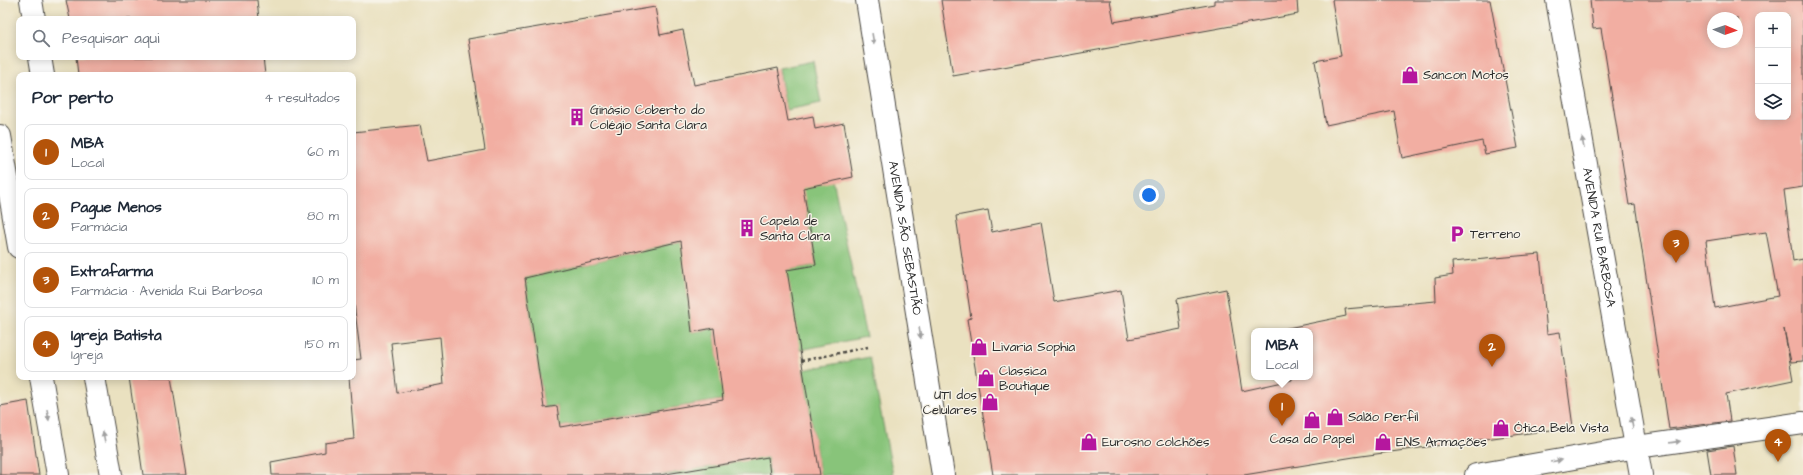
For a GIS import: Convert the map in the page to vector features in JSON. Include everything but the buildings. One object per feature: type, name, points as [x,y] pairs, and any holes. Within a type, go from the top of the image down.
[{"type":"main road","points":[[31,0],[34,16]]},
{"type":"main road","name":"AVENIDA SÃO SEBASTIÃO","points":[[867,0],[943,475]]},
{"type":"main road","name":"AVENIDA RUI BARBOSA","points":[[1557,0],[1641,475]]},
{"type":"main road","points":[[40,60],[42,72]]},
{"type":"main road","points":[[0,136],[16,229]]},
{"type":"main road","points":[[42,380],[58,475]]},
{"type":"main road","points":[[95,380],[111,475]]},
{"type":"main road","points":[[1476,475],[1637,447],[1803,423]]},
{"type":"path","points":[[801,361],[868,347]]},
{"type":"green space","points":[[813,61],[821,103],[786,110],[779,68]]},
{"type":"green space","points":[[831,170],[866,337],[800,350],[726,281],[816,265],[805,200],[716,217]]},
{"type":"green space","points":[[686,240],[686,278],[692,332],[714,328],[719,365],[739,397],[559,427],[557,406],[544,408],[525,278]]},
{"type":"green space","points":[[870,357],[893,475],[820,475],[803,370]]},
{"type":"green space","points":[[767,457],[770,475],[660,475]]},
{"type":"place","name":"Sancon Motos","points":[[1410,75]]},
{"type":"place","name":"Ginásio Coberto do Colégio Santa Clara","points":[[577,117]]},
{"type":"place","name":"Capela de Santa Clara","points":[[747,228]]},
{"type":"place","name":"Terreno","points":[[1457,234]]},
{"type":"place","name":"Extrafarma","points":[[1676,263]]},
{"type":"place","name":"Livaria Sophia","points":[[979,347]]},
{"type":"place","name":"Pague Menos","points":[[1492,367]]},
{"type":"place","name":"Classica Boutique","points":[[986,378]]},
{"type":"place","name":"UTI dos Celulares","points":[[990,402]]},
{"type":"place","name":"Salão Perfil","points":[[1335,417]]},
{"type":"place","name":"Casa do Papel","points":[[1312,420]]},
{"type":"place","name":"MBA","points":[[1282,426]]},
{"type":"place","name":"Ótica Bela Vista","points":[[1501,428]]},
{"type":"place","name":"Eurosno colchões","points":[[1089,442]]},
{"type":"place","name":"ENS Armações","points":[[1383,442]]},
{"type":"place","name":"Igreja Batista","points":[[1778,462]]}]
